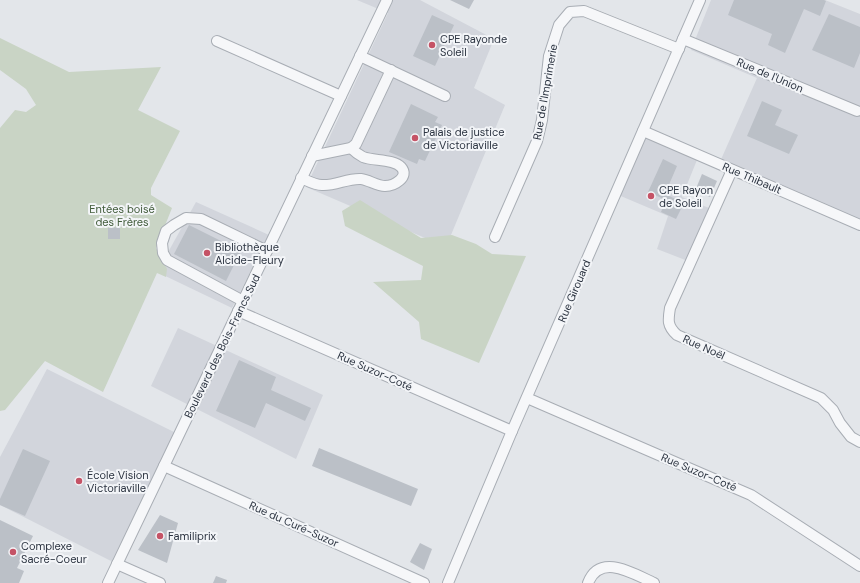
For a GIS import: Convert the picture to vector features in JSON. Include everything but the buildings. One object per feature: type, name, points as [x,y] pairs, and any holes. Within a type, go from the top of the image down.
[{"type":"street","name":"Boulevard des Bois-Francs Sud","points":[[108,583],[387,0]]},
{"type":"street","name":"Rue Girouard","points":[[448,583],[700,0]]},
{"type":"street","name":"Rue de l'Imprimerie","points":[[495,237],[537,141],[542,120],[549,56],[559,25],[564,17],[570,12],[584,11],[679,49]]},
{"type":"street","name":"Rue de l'Union","points":[[683,39],[857,111]]},
{"type":"street","points":[[217,41],[341,96]]},
{"type":"street","points":[[360,56],[445,96]]},
{"type":"street","points":[[312,156],[351,148],[356,144],[390,70]]},
{"type":"street","name":"Rue Thibault","points":[[643,131],[860,225]]},
{"type":"street","points":[[301,178],[320,185],[362,179],[385,186],[394,184],[403,176],[403,170],[400,166],[391,162],[377,161],[362,157],[351,148]]},
{"type":"street","name":"Rue Noël","points":[[732,170],[670,308],[668,318],[670,329],[677,335],[821,398],[833,410],[840,423],[851,437],[860,442]]},
{"type":"street","name":"Rue Suzor-Coté","points":[[267,251],[201,219],[186,218],[174,225],[166,231],[162,243],[163,253],[167,260],[240,306],[512,432]]},
{"type":"street","name":"Rue Suzor-Coté","points":[[527,398],[751,495],[860,566]]},
{"type":"street","name":"Rue du Curé-Suzor","points":[[164,466],[424,583]]},
{"type":"street","points":[[118,564],[160,583]]},
{"type":"street","points":[[588,583],[591,575],[597,570],[607,567],[622,569],[654,583]]},
{"type":"shaded area","points":[[357,0],[420,0],[494,39],[474,88],[505,105],[446,247],[306,187],[388,13]]},
{"type":"shaded area","points":[[711,0],[825,0],[860,14],[860,225],[719,164],[757,78],[691,50]]},
{"type":"shaded area","name":"CPE Rayon de Soleil","points":[[643,131],[699,155],[682,197],[714,210],[693,263],[657,249],[668,216],[616,194]]},
{"type":"shaded area","points":[[196,202],[269,235],[232,308],[157,272]]},
{"type":"shaded area","points":[[178,328],[323,395],[296,459],[151,386]]},
{"type":"shaded area","name":"École Vision Victoriaville","points":[[47,369],[180,435],[117,564],[0,505],[0,457]]},
{"type":"green space","name":"Entées boisé des Frères","points":[[0,38],[69,72],[161,67],[138,110],[180,131],[151,188],[151,195],[172,208],[156,248],[167,269],[166,277],[157,273],[103,392],[45,361],[5,410],[0,411],[0,128],[15,110],[26,112],[36,105],[26,89],[0,70]]},
{"type":"green space","points":[[360,200],[421,238],[452,235],[476,244],[492,254],[526,256],[479,363],[421,339],[419,322],[373,282],[421,280],[423,266],[345,226],[342,211]]},
{"type":"place","name":"CPE Rayonde Soleil","points":[[432,45]]},
{"type":"place","name":"Palais de justice de Victoriaville","points":[[415,138]]},
{"type":"place","name":"CPE Rayon de Soleil","points":[[651,196]]},
{"type":"place","name":"Bibliothèque Alcide-Fleury","points":[[207,253]]},
{"type":"place","name":"École Vision Victoriaville","points":[[79,481]]},
{"type":"place","name":"Familiprix","points":[[160,536]]},
{"type":"place","name":"Complexe Sacré-Coeur","points":[[13,552]]}]
